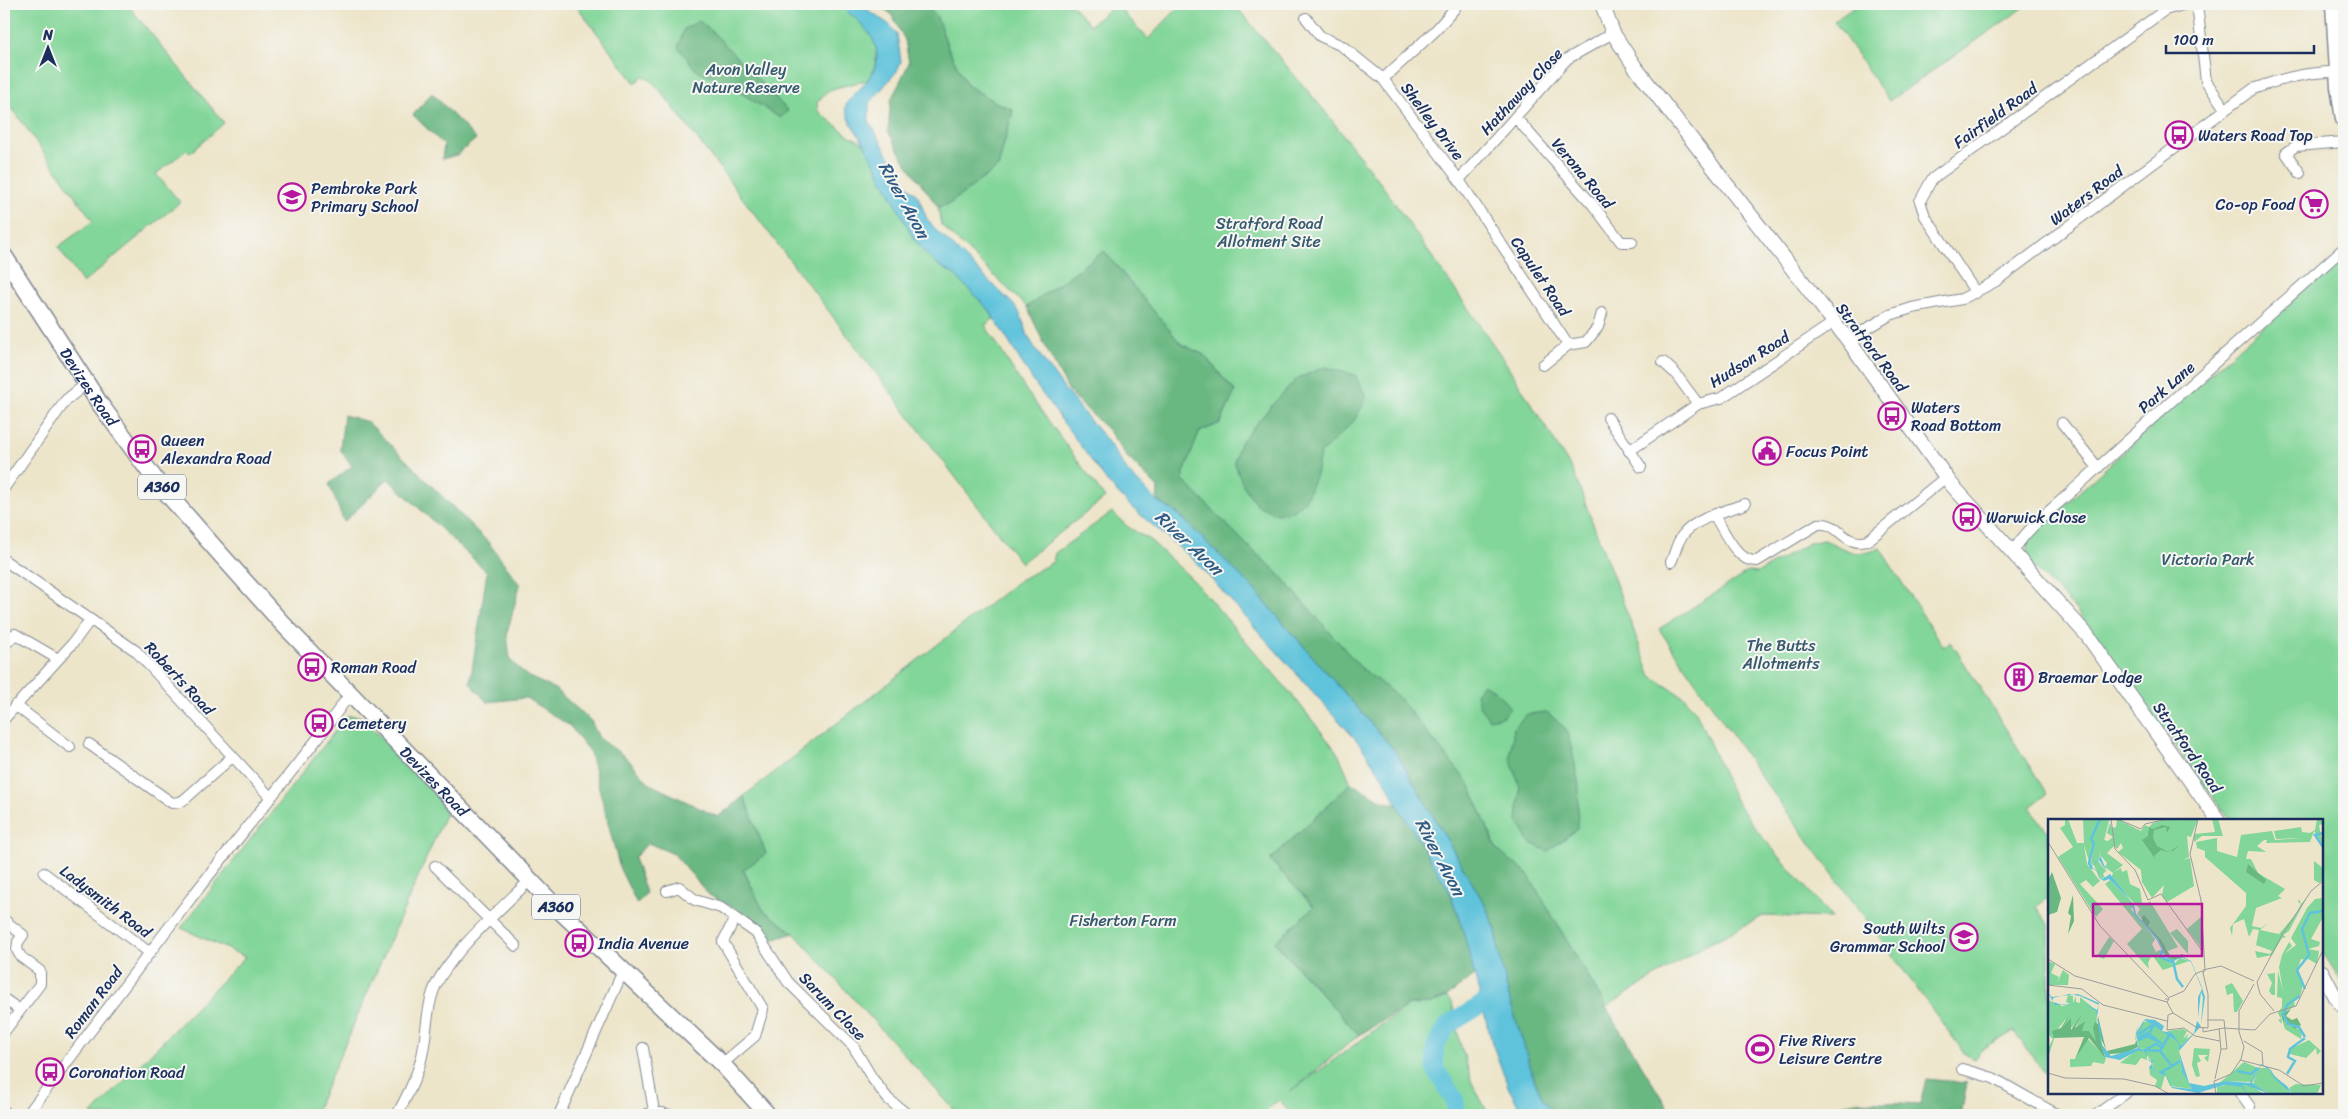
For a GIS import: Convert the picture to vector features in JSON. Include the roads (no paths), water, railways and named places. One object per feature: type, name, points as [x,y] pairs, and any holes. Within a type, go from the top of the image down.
[{"type":"main road","points":[[2334,4],[2338,72],[2344,118]]},
{"type":"main road","name":"Devizes Road","points":[[4,256],[86,384],[122,435],[170,497],[281,622],[530,880],[722,1064],[768,1115]]},
{"type":"street","name":"Stratford Road","points":[[1602,4],[1613,33],[1635,67],[1848,340],[1946,477],[2087,635],[2217,819]]},
{"type":"street","name":"Fairfield Road","points":[[1976,293],[1925,216],[1920,201],[1932,179],[2166,10],[2186,4]]},
{"type":"street","points":[[2197,4],[2206,80],[2225,109]]},
{"type":"street","name":"Shelley Drive","points":[[1383,79],[1436,30],[1455,8]]},
{"type":"street","name":"Shelley Drive","points":[[1306,18],[1320,36],[1342,46],[1383,79],[1459,180]]},
{"type":"street","name":"Hathaway Close","points":[[1459,180],[1567,59],[1613,33]]},
{"type":"street","name":"Waters Road","points":[[1848,340],[1890,315],[1912,308],[1950,302],[1976,293],[1996,281],[2247,93],[2265,85],[2314,72],[2338,72]]},
{"type":"street","name":"Verona Road","points":[[1515,116],[1593,205],[1621,242],[1632,242]]},
{"type":"street","points":[[2300,173],[2286,153],[2296,146],[2344,142]]},
{"type":"street","name":"Capulet Road","points":[[1459,180],[1568,345]]},
{"type":"street","name":"Park Lane","points":[[2013,553],[2016,544],[2098,468],[2344,248]]},
{"type":"street","points":[[1543,364],[1568,345],[1586,342],[1598,327],[1602,313]]},
{"type":"street","name":"Hudson Road","points":[[1629,451],[1698,404],[1721,398],[1833,323]]},
{"type":"street","points":[[1663,362],[1675,373],[1698,404]]},
{"type":"street","points":[[4,488],[66,400],[86,384]]},
{"type":"street","points":[[1608,418],[1640,467]]},
{"type":"street","points":[[2062,423],[2098,468]]},
{"type":"street","points":[[1714,515],[1740,555],[1751,562],[1757,561],[1818,524],[1827,524],[1833,527],[1851,541],[1868,541],[1946,477]]},
{"type":"street","points":[[1671,562],[1683,534],[1714,515],[1745,504]]},
{"type":"street","name":"Roberts Road","points":[[4,560],[136,651],[271,798]]},
{"type":"street","points":[[4,719],[90,620]]},
{"type":"street","points":[[4,646],[14,634],[58,659]]},
{"type":"street","name":"Roman Road","points":[[27,1115],[350,694]]},
{"type":"street","points":[[15,705],[70,747]]},
{"type":"street","points":[[96,745],[172,803],[180,802],[232,757]]},
{"type":"street","points":[[435,866],[516,946]]},
{"type":"street","name":"Ladysmith Road","points":[[44,873],[150,953]]},
{"type":"street","points":[[397,1115],[417,1073],[422,1055],[428,1009],[440,977],[461,950],[530,880]]},
{"type":"street","name":"Sarum Close","points":[[666,892],[679,887],[694,900],[721,908],[756,933],[788,982],[853,1046],[872,1078],[888,1099],[908,1115]]},
{"type":"street","points":[[722,1064],[755,1036],[764,1009],[723,942],[735,918]]},
{"type":"street","points":[[4,920],[23,935],[18,942],[17,950],[21,957],[40,971],[40,984],[4,1032]]},
{"type":"street","points":[[559,1115],[623,971]]},
{"type":"street","points":[[2323,974],[2335,997],[2344,1007]]},
{"type":"street","points":[[4,999],[20,1010]]},
{"type":"street","points":[[643,1048],[650,1113],[670,1115]]},
{"type":"street","points":[[1962,1069],[1993,1078],[2058,1115]]},
{"type":"street","points":[[2096,1115],[2125,1094]]},
{"type":"street","points":[[2241,1094],[2250,1107]]},
{"type":"street","points":[[4,1111],[9,1115]]},
{"type":"water","name":"River Avon","points":[[838,4],[859,4],[890,25],[897,35],[901,61],[897,71],[869,104],[869,121],[903,181],[918,196],[927,219],[1013,304],[1020,313],[1028,336],[1036,350],[1068,394],[1108,442],[1128,472],[1157,501],[1178,514],[1251,586],[1395,751],[1484,903],[1496,930],[1498,950],[1509,997],[1534,1079],[1543,1099],[1555,1115],[1524,1115],[1509,1089],[1492,1043],[1460,919],[1448,889],[1401,811],[1386,782],[1359,743],[1194,560],[1130,506],[1108,483],[1035,384],[989,310],[955,275],[935,263],[913,237],[864,143],[852,125],[845,108],[874,70],[877,58],[872,38],[857,20]]},
{"type":"waterway","points":[[1457,1115],[1455,1100],[1435,1069],[1435,1047],[1448,1025],[1491,999]]},
{"type":"place","name":"Waters Road Top","points":[[2179,135]]},
{"type":"place","name":"Pembroke Park Primary School","points":[[292,197]]},
{"type":"place","name":"Co-op Food","points":[[2314,204]]},
{"type":"place","name":"Waters Road Bottom","points":[[1892,416]]},
{"type":"place","name":"Queen Alexandra Road","points":[[142,449]]},
{"type":"place","name":"Focus Point","points":[[1767,451]]},
{"type":"place","name":"Warwick Close","points":[[1967,517]]},
{"type":"place","name":"Roman Road","points":[[312,667]]},
{"type":"place","name":"Braemar Lodge","points":[[2019,677]]},
{"type":"place","name":"Cemetery","points":[[319,723]]},
{"type":"place","name":"South Wilts Grammar School","points":[[1964,937]]},
{"type":"place","name":"India Avenue","points":[[579,943]]},
{"type":"place","name":"Five Rivers Leisure Centre","points":[[1760,1049]]},
{"type":"place","name":"Coronation Road","points":[[50,1072]]},
{"type":"park label","name":"Avon Valley Nature Reserve","points":[[746,78]]},
{"type":"park label","name":"Stratford Road Allotment Site","points":[[1269,232]]},
{"type":"park label","name":"Victoria Park","points":[[2208,559]]},
{"type":"park label","name":"The Butts Allotments","points":[[1781,654]]},
{"type":"park label","name":"Fisherton Farm","points":[[1123,920]]}]
